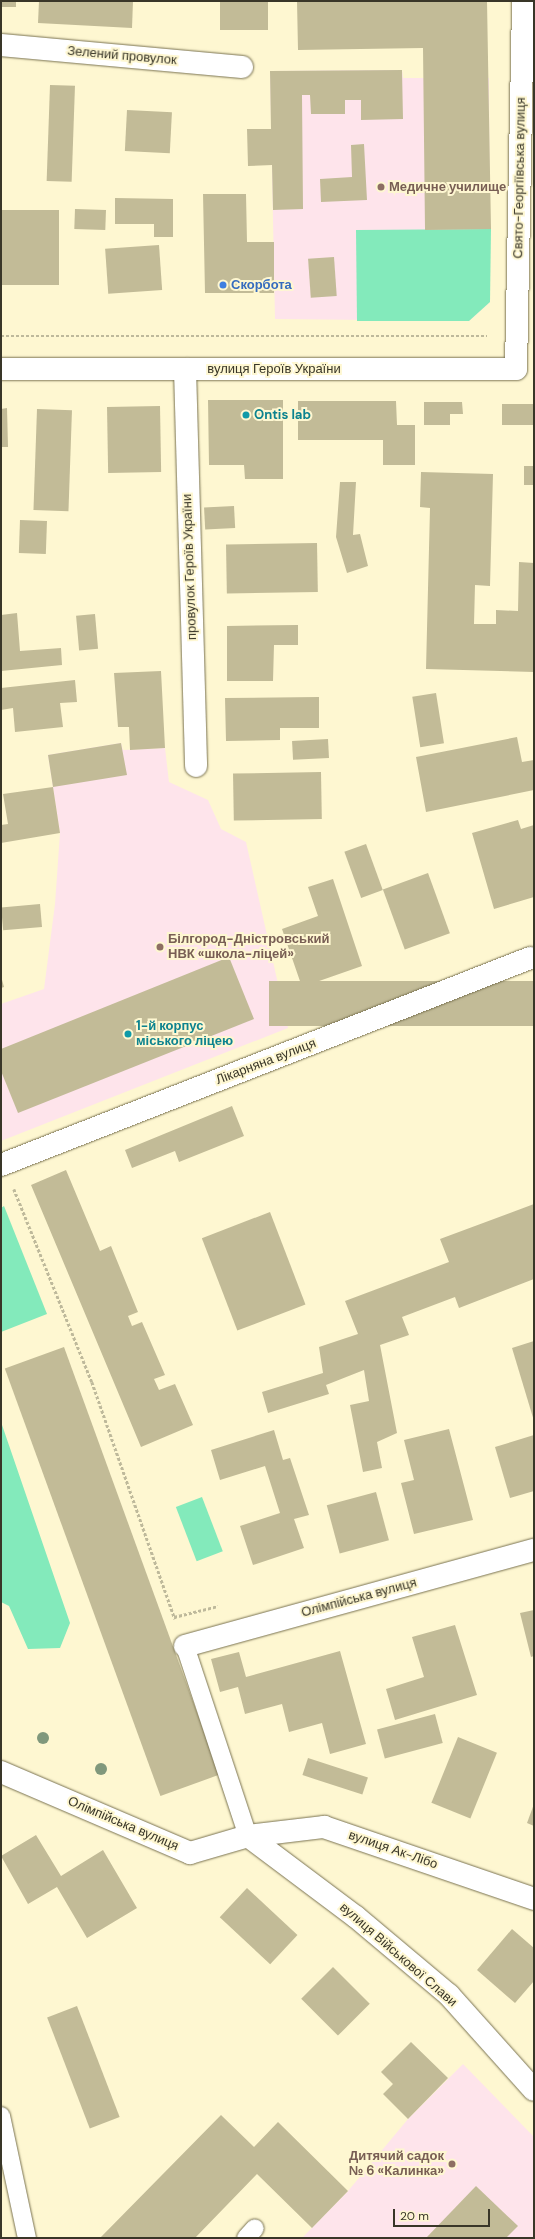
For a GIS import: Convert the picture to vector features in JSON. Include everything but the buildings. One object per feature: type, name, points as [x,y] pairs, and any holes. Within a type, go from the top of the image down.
[{"type":"street","name":"Свято-Георгіївська вулиця","points":[[523,1],[517,323],[525,356]]},
{"type":"street","name":"Зелений провулок","points":[[1,46],[242,67]]},
{"type":"street","name":"вулиця Героїв України","points":[[1,369],[516,369],[525,356]]},
{"type":"street","name":"провулок Героїв України","points":[[185,369],[196,766]]},
{"type":"street","name":"Лікарняна вулиця","points":[[3,1165],[530,958]]},
{"type":"street","name":"Олімпійська вулиця","points":[[185,1646],[534,1550]]},
{"type":"street","name":"Олімпійська вулиця","points":[[1,1772],[190,1853],[248,1836]]},
{"type":"street","name":"вулиця Ак-Лібо","points":[[248,1836],[324,1827],[534,1899]]},
{"type":"street","name":"вулиця Військової Слави","points":[[248,1836],[356,1917],[449,1995],[534,2090]]},
{"type":"lane","points":[[185,1646],[248,1836]]},
{"type":"lane","points":[[1,2116],[28,2234]]},
{"type":"path","points":[[1,336],[485,338],[496,322],[517,323]]},
{"type":"path","points":[[3,1165],[92,1382],[185,1646]]},
{"type":"shaded area","name":"Медичне училище","points":[[402,70],[403,78],[489,78],[490,302],[469,321],[275,319],[270,71]]},
{"type":"shaded area","name":"Білгород-Дністровський НВК «школа-ліцей»","points":[[121,743],[123,750],[165,748],[169,782],[208,800],[221,829],[246,842],[288,1028],[1,1141],[1,1004],[44,989],[55,904],[60,833],[48,755]]},
{"type":"shaded area","name":"Дитячий садок № 6 «Калинка»","points":[[463,2064],[534,2137],[534,2238],[302,2238],[348,2191],[408,2119]]},
{"type":"green space","points":[[491,229],[490,302],[469,321],[357,321],[356,230]]},
{"type":"green space","points":[[4,1206],[47,1314],[1,1332],[1,1208]]},
{"type":"green space","points":[[1,1422],[70,1623],[60,1648],[28,1649],[9,1606],[1,1602]]},
{"type":"green space","points":[[202,1497],[223,1551],[197,1561],[176,1507]]},
{"type":"place","name":"Медичне училище","points":[[381,187]]},
{"type":"place","name":"Скорбота","points":[[223,285]]},
{"type":"place","name":"Ontis lab","points":[[246,415]]},
{"type":"place","name":"Білгород-Дністровський НВК «школа-ліцей»","points":[[160,947]]},
{"type":"place","name":"1-й корпус міського ліцею","points":[[128,1034]]},
{"type":"place","name":"Дитячий садок № 6 «Калинка»","points":[[452,2164]]}]
